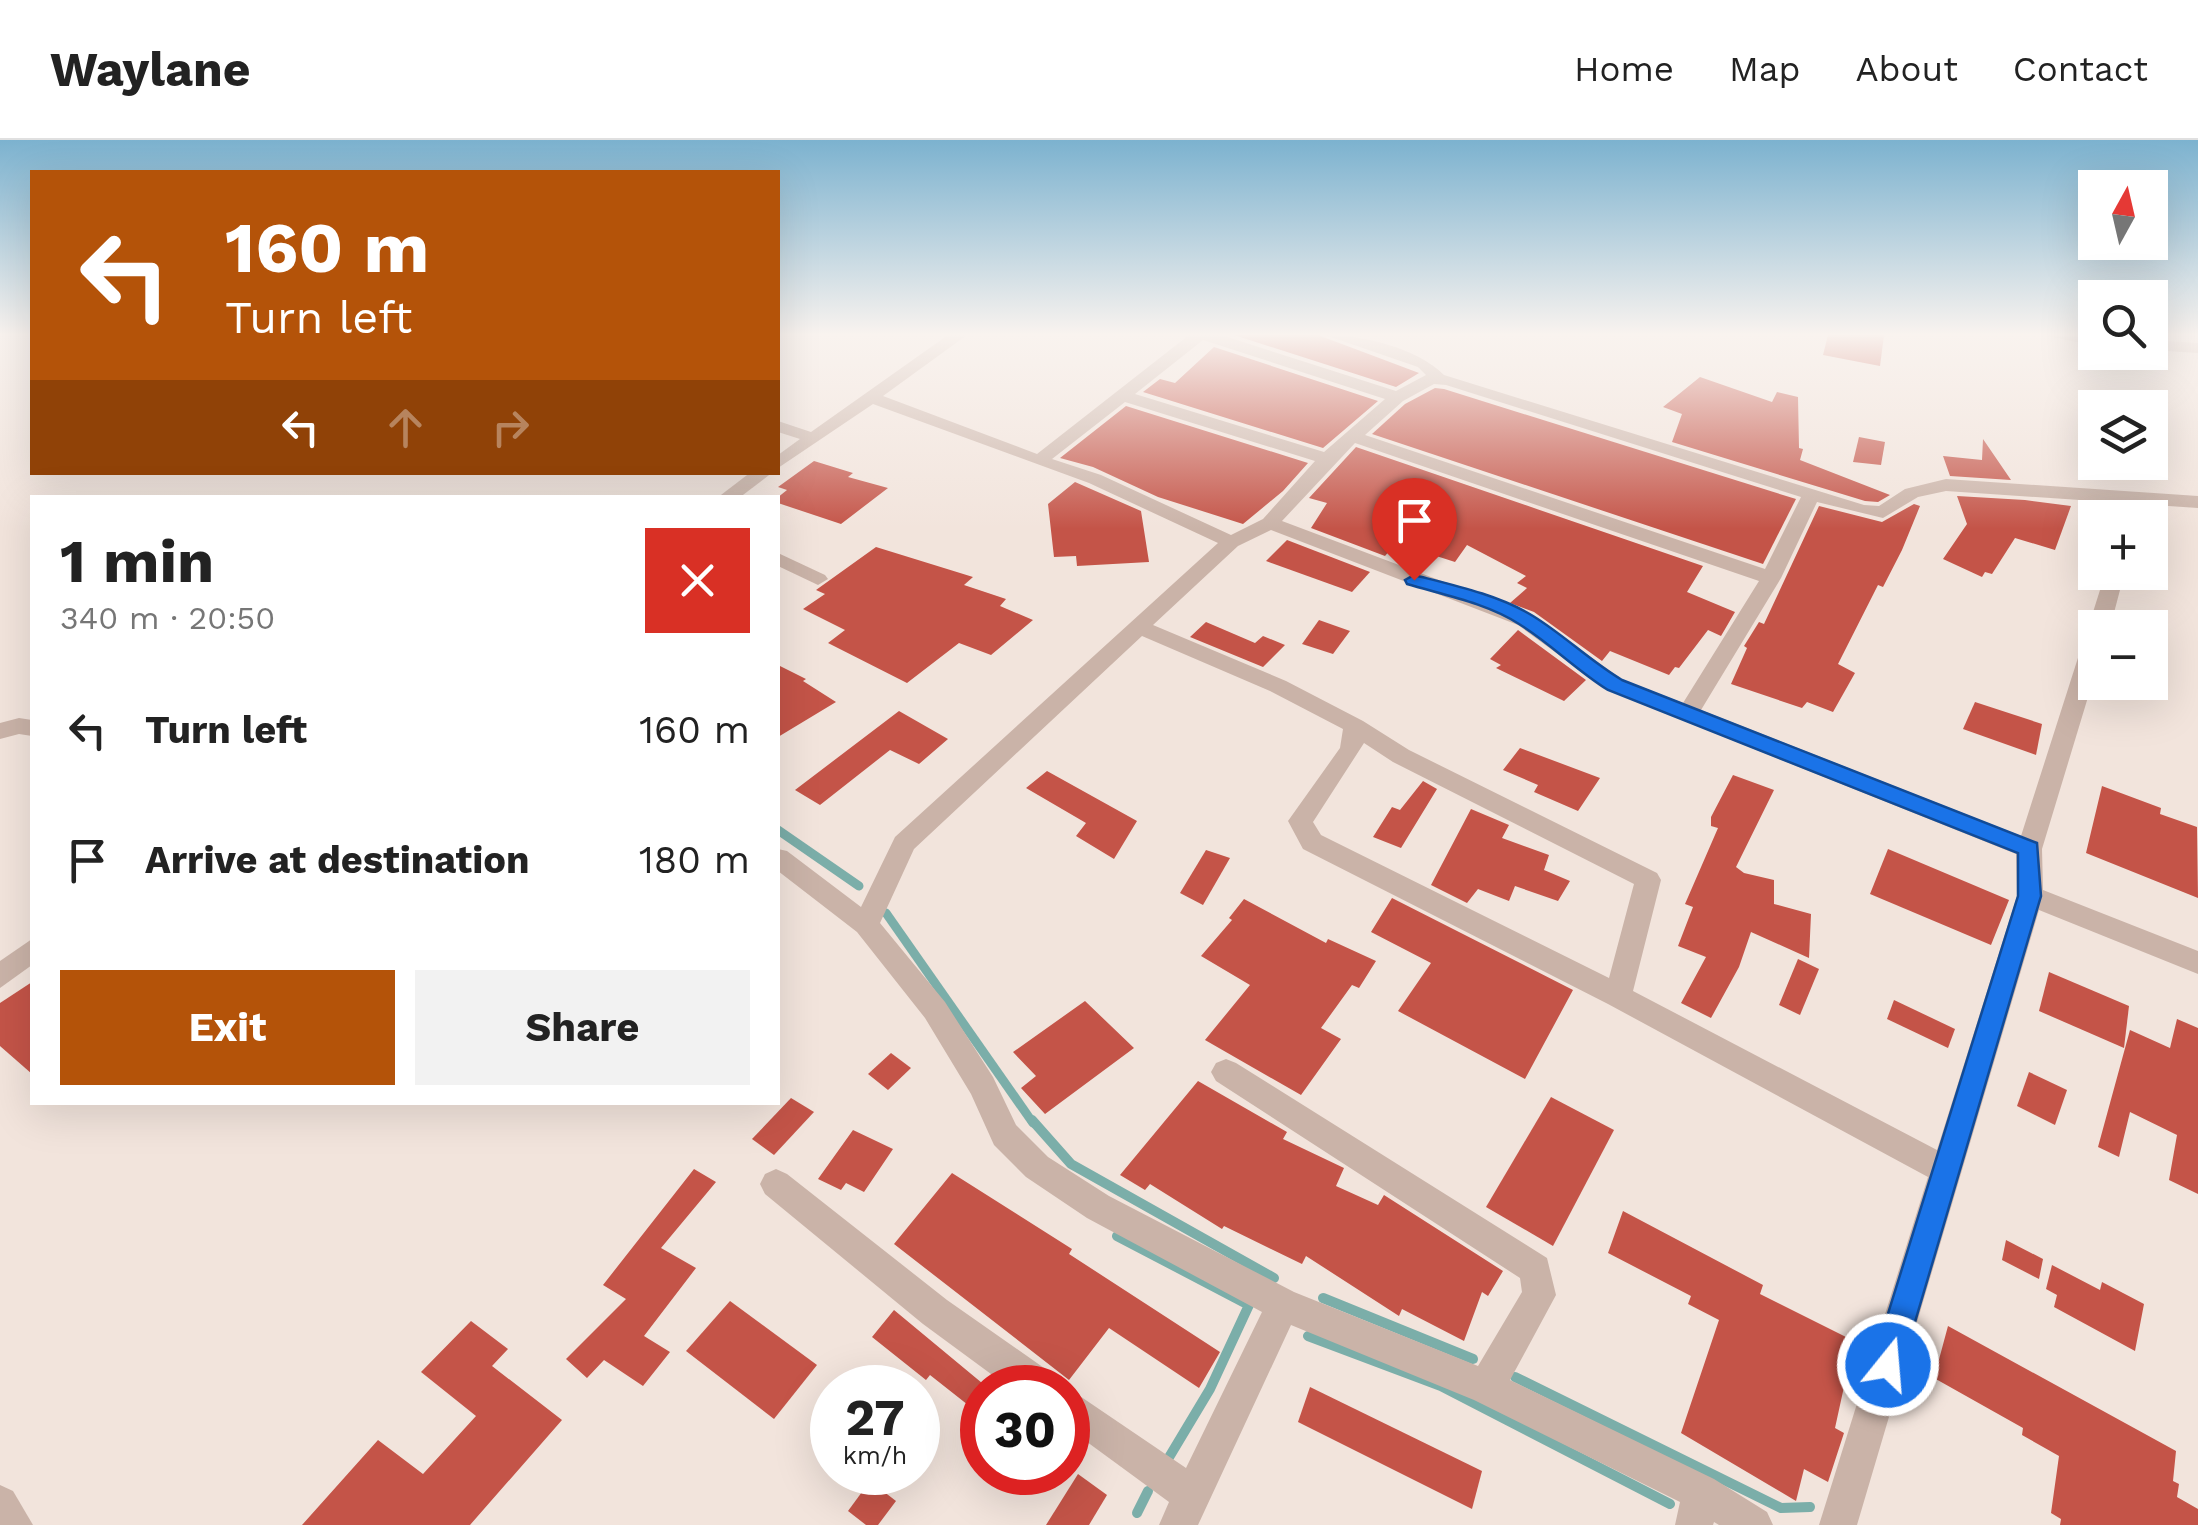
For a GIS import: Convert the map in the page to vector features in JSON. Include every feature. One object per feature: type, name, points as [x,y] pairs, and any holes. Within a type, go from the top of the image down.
[{"type":"street","points":[[780,461],[865,400]]},
{"type":"street","points":[[879,400],[1095,479],[1232,542]]},
{"type":"street","points":[[1038,461],[1115,400]]},
{"type":"street","points":[[1136,400],[1327,459]]},
{"type":"street","points":[[866,925],[904,844],[1232,542],[1270,523],[1327,459],[1395,400]]},
{"type":"street","points":[[1507,400],[1811,496],[1883,512],[1912,493],[1946,486],[2198,502]]},
{"type":"street","points":[[780,427],[810,437]]},
{"type":"street","points":[[1355,437],[1772,578]]},
{"type":"street","points":[[730,495],[760,475]]},
{"type":"street","points":[[1688,713],[1772,578],[1811,496]]},
{"type":"street","points":[[1270,523],[1526,620],[1615,685],[2029,849]]},
{"type":"street","points":[[780,559],[818,579]]},
{"type":"street","points":[[2104,610],[2110,590]]},
{"type":"street","points":[[1139,627],[1278,686],[1355,726],[1401,756],[1648,880],[1618,996]]},
{"type":"street","points":[[1838,1525],[2030,896],[2029,849],[2078,693]]},
{"type":"street","points":[[1355,726],[1352,750],[1300,821],[1312,842],[1618,996],[1945,1170]]},
{"type":"street","points":[[0,731],[30,728]]},
{"type":"street","points":[[780,860],[866,925],[935,1010],[982,1086],[1005,1135],[1036,1167],[1098,1207],[1283,1305],[1486,1386],[1697,1509],[1754,1525]]},
{"type":"street","points":[[2030,896],[2198,963]]},
{"type":"street","points":[[0,977],[30,952]]},
{"type":"street","points":[[1226,1072],[1504,1246],[1535,1270],[1539,1295],[1486,1386]]},
{"type":"street","points":[[776,1184],[935,1312],[1009,1365]]},
{"type":"street","points":[[1090,1426],[1185,1510],[1283,1305]]},
{"type":"street","points":[[0,1504],[14,1525]]},
{"type":"building","points":[[1168,400],[1378,401],[1323,448]]},
{"type":"building","points":[[1413,400],[1478,400],[1796,499],[1763,564],[1372,434]]},
{"type":"building","points":[[1672,400],[1798,400],[1799,448],[1803,449],[1800,460],[1890,495],[1878,502],[1865,501],[1672,442],[1682,414],[1663,407]]},
{"type":"building","points":[[1126,406],[1308,463],[1283,491],[1243,524],[1158,497],[1093,467],[1060,458]]},
{"type":"building","points":[[1859,437],[1885,442],[1881,465],[1853,462]]},
{"type":"building","points":[[1983,439],[2011,480],[1950,476],[1943,456],[1982,460]]},
{"type":"building","points":[[1356,447],[1703,566],[1687,592],[1735,612],[1721,636],[1708,630],[1669,675],[1610,651],[1602,661],[1534,612],[1510,603],[1527,588],[1517,583],[1526,576],[1467,545],[1455,562],[1396,543],[1385,556],[1311,528],[1327,503],[1309,498]]},
{"type":"building","points":[[814,461],[853,473],[848,477],[888,488],[841,524],[780,504],[780,496],[787,490],[778,487]]},
{"type":"building","points":[[1075,482],[1141,511],[1149,562],[1077,566],[1076,556],[1054,557],[1048,504]]},
{"type":"building","points":[[1957,496],[2071,506],[2055,550],[2015,538],[1992,574],[1985,572],[1982,577],[1943,559],[1967,524]]},
{"type":"building","points":[[1914,504],[1920,506],[1902,550],[1883,587],[1878,585],[1838,664],[1855,673],[1833,712],[1807,702],[1802,708],[1731,684],[1747,648],[1744,646],[1759,622],[1764,624],[1819,506],[1882,522]]},
{"type":"building","points":[[1287,540],[1370,572],[1352,592],[1266,561]]},
{"type":"building","points":[[876,547],[973,577],[964,585],[1006,599],[1000,606],[1033,620],[991,655],[959,643],[907,683],[828,643],[845,630],[803,609],[825,594],[816,590]]},
{"type":"building","points":[[1319,620],[1350,631],[1333,654],[1302,644]]},
{"type":"building","points":[[1206,622],[1255,643],[1263,636],[1285,645],[1263,667],[1190,637]]},
{"type":"building","points":[[1518,630],[1586,680],[1564,701],[1496,668],[1501,665],[1490,659]]},
{"type":"building","points":[[780,666],[806,679],[803,681],[836,702],[780,736]]},
{"type":"building","points":[[1975,702],[2042,724],[2036,755],[1963,729]]},
{"type":"building","points":[[899,711],[948,739],[919,764],[890,750],[820,805],[795,790]]},
{"type":"building","points":[[1520,748],[1600,778],[1578,811],[1534,792],[1538,785],[1503,770]]},
{"type":"building","points":[[1047,771],[1137,821],[1114,859],[1076,836],[1086,823],[1026,788]]},
{"type":"building","points":[[1733,775],[1774,790],[1736,867],[1744,873],[1774,880],[1774,904],[1811,914],[1809,958],[1751,932],[1739,967],[1711,1018],[1681,1003],[1706,957],[1678,946],[1693,907],[1685,904],[1718,828],[1711,826],[1711,817]]},
{"type":"building","points":[[1423,781],[1437,789],[1401,848],[1373,837],[1392,807],[1400,810]]},
{"type":"building","points":[[2102,786],[2161,808],[2160,814],[2197,827],[2198,898],[2086,853]]},
{"type":"building","points":[[1471,809],[1509,825],[1502,838],[1549,855],[1544,870],[1570,881],[1558,901],[1515,886],[1509,901],[1478,889],[1467,903],[1431,885]]},
{"type":"building","points":[[1888,849],[2009,900],[1991,945],[1870,894]]},
{"type":"building","points":[[1206,850],[1230,858],[1203,905],[1180,893]]},
{"type":"building","points":[[1392,898],[1573,990],[1525,1079],[1398,1011],[1431,963],[1371,932]]},
{"type":"building","points":[[1244,899],[1326,943],[1328,939],[1376,961],[1359,988],[1352,985],[1321,1028],[1341,1039],[1301,1095],[1205,1040],[1250,985],[1201,956],[1232,920],[1229,918]]},
{"type":"building","points":[[1798,959],[1819,969],[1800,1015],[1779,1005]]},
{"type":"building","points":[[2049,972],[2129,1006],[2124,1048],[2039,1011]]},
{"type":"building","points":[[30,983],[30,1072],[0,1046],[0,1003]]},
{"type":"building","points":[[1894,1000],[1955,1029],[1948,1048],[1887,1019]]},
{"type":"building","points":[[1085,1001],[1134,1048],[1045,1114],[1021,1088],[1036,1076],[1013,1052]]},
{"type":"building","points":[[2177,1019],[2198,1028],[2198,1194],[2169,1180],[2177,1135],[2130,1112],[2119,1157],[2098,1147],[2130,1030],[2170,1048]]},
{"type":"building","points":[[891,1053],[911,1068],[888,1090],[868,1074]]},
{"type":"building","points":[[2029,1072],[2067,1090],[2055,1125],[2017,1106]]},
{"type":"building","points":[[1198,1081],[1287,1132],[1283,1139],[1344,1168],[1336,1186],[1378,1205],[1384,1195],[1503,1271],[1488,1296],[1482,1292],[1464,1341],[1402,1309],[1399,1316],[1306,1256],[1302,1264],[1224,1226],[1222,1229],[1150,1184],[1145,1190],[1120,1175]]},
{"type":"building","points":[[1551,1097],[1614,1130],[1553,1246],[1486,1207]]},
{"type":"building","points":[[791,1098],[814,1112],[774,1155],[752,1139]]},
{"type":"building","points":[[853,1130],[893,1149],[864,1192],[846,1183],[841,1190],[818,1179]]},
{"type":"building","points":[[694,1169],[716,1182],[661,1248],[696,1268],[644,1336],[670,1352],[643,1386],[604,1360],[587,1378],[566,1359],[626,1299],[603,1285]]},
{"type":"building","points":[[952,1173],[1072,1249],[1069,1254],[1220,1352],[1199,1388],[1109,1328],[1081,1365],[1050,1365],[894,1244]]},
{"type":"building","points":[[1623,1211],[1763,1285],[1760,1294],[1854,1341],[1835,1428],[1844,1433],[1828,1482],[1804,1469],[1796,1501],[1681,1433],[1719,1320],[1688,1304],[1691,1296],[1608,1253]]},
{"type":"building","points":[[2006,1240],[2043,1259],[2039,1279],[2002,1260]]},
{"type":"building","points":[[2052,1265],[2100,1290],[2102,1282],[2144,1304],[2135,1351],[2054,1307],[2057,1295],[2046,1289]]},
{"type":"building","points":[[730,1301],[817,1365],[810,1365],[810,1374],[774,1419],[686,1351]]},
{"type":"building","points":[[894,1310],[960,1365],[960,1399],[940,1383],[940,1365],[907,1365],[872,1337]]},
{"type":"building","points":[[471,1321],[508,1349],[492,1366],[562,1420],[470,1525],[302,1525],[378,1440],[423,1474],[476,1416],[421,1372]]},
{"type":"building","points":[[1948,1326],[2176,1451],[2173,1481],[2179,1484],[2177,1497],[2198,1509],[2198,1525],[2060,1525],[2061,1519],[2051,1513],[2059,1456],[2022,1435],[2023,1428],[1934,1378]]},
{"type":"building","points":[[1310,1387],[1482,1471],[1472,1509],[1298,1422]]},
{"type":"building","points":[[1090,1483],[1107,1495],[1089,1525],[1046,1525],[1065,1495],[1090,1495]]},
{"type":"building","points":[[860,1495],[888,1495],[896,1501],[878,1525],[866,1525],[848,1511]]},
{"type":"waterway","points":[[780,831],[859,886]]},
{"type":"waterway","points":[[886,913],[1033,1123]]},
{"type":"waterway","points":[[1032,1120],[1071,1164],[1274,1278]]},
{"type":"waterway","points":[[1117,1236],[1249,1305],[1210,1389],[1168,1459]]},
{"type":"waterway","points":[[1323,1298],[1473,1359]]},
{"type":"waterway","points":[[1308,1336],[1441,1386],[1670,1504]]},
{"type":"waterway","points":[[1515,1377],[1781,1508],[1810,1507]]},
{"type":"waterway","points":[[1137,1513],[1148,1491]]},
{"type":"route","points":[[1414,580],[1488,603],[1526,620],[1615,685],[2029,849],[2030,896],[1888,1365]]}]
